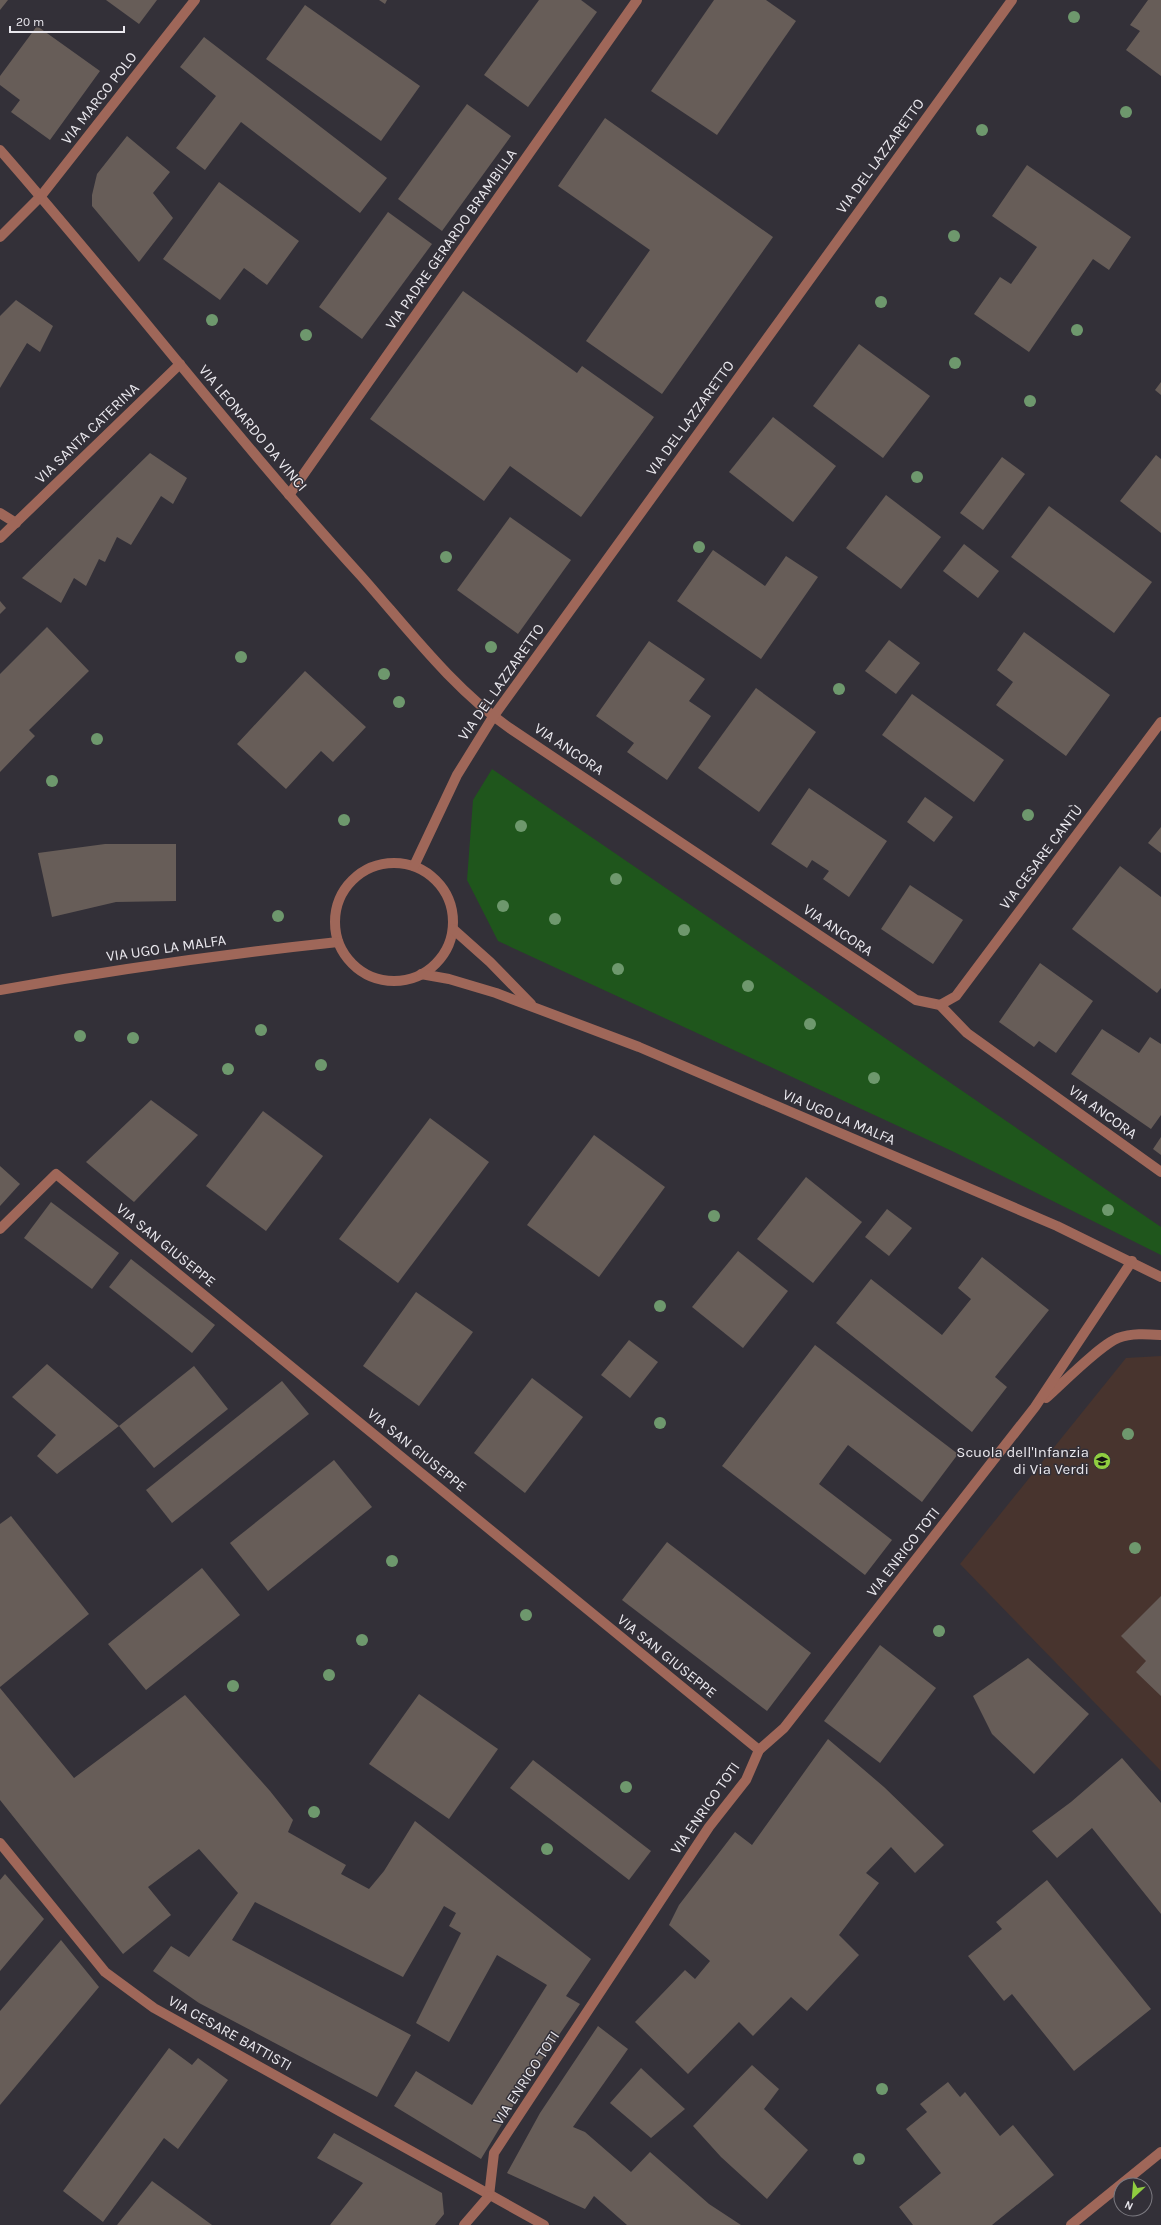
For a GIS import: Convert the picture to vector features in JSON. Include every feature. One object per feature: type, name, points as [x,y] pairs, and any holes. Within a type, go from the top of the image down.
[{"type":"street","name":"VIA MARCO POLO","points":[[0,237],[41,196],[195,0]]},
{"type":"street","name":"VIA PADRE GERARDO BRAMBILLA","points":[[289,495],[637,0]]},
{"type":"street","name":"VIA DEL LAZZARETTO","points":[[414,866],[457,775],[493,716],[1012,0]]},
{"type":"street","name":"VIA LEONARDO DA VINCI","points":[[0,150],[41,196],[289,495],[476,704],[493,716]]},
{"type":"street","name":"VIA SANTA CATERINA","points":[[0,538],[180,364]]},
{"type":"street","points":[[0,513],[16,523]]},
{"type":"street","name":"VIA ANCORA","points":[[493,716],[916,1000],[940,1005],[967,1033],[1161,1172]]},
{"type":"street","name":"VIA CESARE CANTÙ","points":[[940,1005],[956,996],[1161,722]]},
{"type":"street","points":[[395,863],[414,866],[431,876],[444,891],[452,909],[453,929],[447,947],[437,963],[421,974],[402,981],[382,980],[363,972],[348,959],[338,942],[335,923],[337,904],[346,887],[359,874],[377,866],[395,863]]},
{"type":"street","name":"VIA UGO LA MALFA","points":[[453,929],[486,957],[532,1005]]},
{"type":"street","name":"VIA UGO LA MALFA","points":[[0,990],[62,979],[256,950],[338,942]]},
{"type":"street","name":"VIA UGO LA MALFA","points":[[421,974],[476,986],[532,1005],[686,1067],[1058,1226],[1161,1276]]},
{"type":"street","name":"VIA SAN GIUSEPPE","points":[[0,1229],[56,1174],[759,1750]]},
{"type":"street","name":"VIA ENRICO TOTI","points":[[489,2196],[494,2153],[709,1827],[746,1780],[759,1750],[784,1728],[1035,1407],[1132,1261]]},
{"type":"street","name":"VIA ENRICO TOTI","points":[[1035,1407],[1105,1346],[1116,1339],[1137,1334],[1161,1335]]},
{"type":"street","name":"VIA CESARE BATTISTI","points":[[0,1843],[3,1855],[105,1972],[154,2008],[489,2196],[544,2225]]},
{"type":"street","points":[[1071,2225],[1161,2152]]},
{"type":"street","points":[[464,2225],[489,2196]]},
{"type":"shaded area","name":"Scuola dell'Infanzia di Via Verdi","points":[[1161,1356],[1161,1771],[960,1564],[1126,1358]]},
{"type":"green space","points":[[492,769],[1161,1227],[1161,1255],[952,1151],[498,941],[467,880],[473,800]]},
{"type":"building","points":[[0,0],[8,0],[0,10]]},
{"type":"building","points":[[106,0],[157,0],[139,24]]},
{"type":"building","points":[[379,0],[387,0],[385,4]]},
{"type":"building","points":[[539,0],[581,0],[597,12],[528,107],[484,75]]},
{"type":"building","points":[[714,0],[766,0],[796,21],[717,135],[651,91]]},
{"type":"building","points":[[1148,0],[1161,0],[1161,76],[1126,50],[1140,31],[1130,25]]},
{"type":"building","points":[[305,5],[420,86],[381,141],[266,59]]},
{"type":"building","points":[[37,26],[100,71],[50,140],[11,112],[20,100],[0,85],[0,76]]},
{"type":"building","points":[[204,37],[387,178],[360,213],[241,122],[205,170],[176,148],[216,96],[180,67]]},
{"type":"building","points":[[467,104],[511,136],[442,231],[398,199]]},
{"type":"building","points":[[605,118],[773,237],[662,394],[586,341],[650,250],[558,186]]},
{"type":"building","points":[[127,136],[170,172],[153,193],[173,218],[139,262],[92,206],[92,195],[97,174]]},
{"type":"building","points":[[1027,165],[1131,237],[1109,270],[1093,259],[1029,352],[974,314],[1000,277],[1011,284],[1037,247],[992,216]]},
{"type":"building","points":[[219,182],[299,241],[267,285],[244,268],[220,300],[163,259]]},
{"type":"building","points":[[388,212],[432,244],[362,339],[319,307]]},
{"type":"building","points":[[463,291],[577,373],[582,366],[654,417],[581,517],[510,466],[484,501],[370,419]]},
{"type":"building","points":[[16,300],[53,326],[40,352],[27,343],[0,388],[0,316]]},
{"type":"building","points":[[859,344],[930,396],[883,458],[813,406]]},
{"type":"building","points":[[1161,382],[1161,395],[1155,390]]},
{"type":"building","points":[[773,417],[836,466],[793,522],[729,472]]},
{"type":"building","points":[[150,453],[187,478],[173,504],[161,496],[131,545],[117,537],[105,562],[99,559],[86,586],[74,578],[61,603],[22,578]]},
{"type":"building","points":[[1156,455],[1161,459],[1161,533],[1120,501]]},
{"type":"building","points":[[1002,457],[1025,474],[983,530],[960,513]]},
{"type":"building","points":[[886,495],[941,537],[901,589],[846,548]]},
{"type":"building","points":[[1049,506],[1152,582],[1114,633],[1011,557]]},
{"type":"building","points":[[510,517],[571,560],[518,634],[457,590]]},
{"type":"building","points":[[964,544],[999,571],[978,598],[943,571]]},
{"type":"building","points":[[713,550],[765,586],[786,556],[818,577],[761,659],[677,601]]},
{"type":"building","points":[[0,601],[6,608],[0,614]]},
{"type":"building","points":[[47,627],[89,671],[29,730],[35,736],[0,772],[0,674]]},
{"type":"building","points":[[1024,632],[1110,695],[1066,756],[996,705],[1013,682],[997,670]]},
{"type":"building","points":[[889,640],[920,663],[896,694],[865,671]]},
{"type":"building","points":[[649,641],[705,679],[689,701],[711,716],[667,780],[627,752],[634,743],[596,716]]},
{"type":"building","points":[[305,671],[366,727],[333,762],[321,751],[286,789],[237,744]]},
{"type":"building","points":[[756,688],[816,732],[759,812],[698,768]]},
{"type":"building","points":[[912,694],[1004,760],[974,802],[882,735]]},
{"type":"building","points":[[809,788],[887,841],[849,897],[823,879],[829,871],[812,860],[807,868],[771,844]]},
{"type":"building","points":[[925,797],[953,817],[934,842],[907,822]]},
{"type":"building","points":[[1161,827],[1161,853],[1148,843]]},
{"type":"building","points":[[105,844],[176,844],[176,901],[116,902],[52,917],[38,853]]},
{"type":"building","points":[[1120,866],[1161,897],[1161,988],[1157,993],[1072,929]]},
{"type":"building","points":[[910,885],[963,920],[933,964],[881,929]]},
{"type":"building","points":[[1040,963],[1093,1001],[1056,1053],[1039,1041],[1034,1047],[999,1022]]},
{"type":"building","points":[[1102,1029],[1139,1053],[1150,1037],[1161,1044],[1161,1115],[1151,1129],[1071,1074]]},
{"type":"building","points":[[151,1100],[198,1135],[134,1202],[86,1162]]},
{"type":"building","points":[[263,1111],[323,1156],[266,1231],[206,1186]]},
{"type":"building","points":[[430,1118],[489,1162],[398,1283],[339,1239]]},
{"type":"building","points":[[594,1135],[665,1187],[599,1277],[527,1225]]},
{"type":"building","points":[[1161,1137],[1161,1155],[1153,1149]]},
{"type":"building","points":[[0,1166],[20,1184],[0,1206]]},
{"type":"building","points":[[806,1177],[862,1222],[813,1283],[757,1239]]},
{"type":"building","points":[[51,1202],[119,1253],[92,1289],[24,1238]]},
{"type":"building","points":[[887,1209],[912,1228],[889,1256],[865,1237]]},
{"type":"building","points":[[738,1251],[788,1291],[743,1348],[692,1307]]},
{"type":"building","points":[[982,1257],[1049,1310],[995,1377],[1007,1387],[972,1432],[836,1323],[871,1279],[942,1335],[971,1299],[958,1288]]},
{"type":"building","points":[[131,1259],[215,1325],[192,1353],[109,1287]]},
{"type":"building","points":[[416,1292],[473,1332],[419,1406],[363,1366]]},
{"type":"building","points":[[629,1340],[658,1362],[630,1398],[601,1375]]},
{"type":"building","points":[[815,1345],[958,1454],[922,1502],[848,1445],[819,1484],[892,1540],[865,1575],[722,1466]]},
{"type":"building","points":[[47,1364],[119,1426],[57,1474],[37,1456],[56,1435],[12,1397]]},
{"type":"building","points":[[194,1366],[228,1409],[154,1468],[119,1426]]},
{"type":"building","points":[[532,1378],[583,1417],[525,1493],[474,1453]]},
{"type":"building","points":[[282,1381],[309,1414],[172,1523],[146,1490]]},
{"type":"building","points":[[334,1460],[372,1507],[268,1591],[230,1543]]},
{"type":"building","points":[[11,1516],[89,1614],[0,1687],[0,1524]]},
{"type":"building","points":[[667,1542],[811,1653],[767,1711],[622,1600]]},
{"type":"building","points":[[202,1568],[240,1615],[146,1690],[108,1644]]},
{"type":"building","points":[[1161,1596],[1161,1696],[1136,1672],[1146,1661],[1121,1636]]},
{"type":"building","points":[[880,1645],[936,1688],[880,1763],[824,1721]]},
{"type":"building","points":[[1028,1658],[1089,1714],[1034,1774],[992,1734],[973,1696]]},
{"type":"building","points":[[0,1688],[74,1778],[185,1695],[270,1791],[293,1820],[288,1832],[346,1865],[341,1874],[369,1889],[384,1871],[415,1821],[591,1959],[566,1996],[580,2004],[531,2076],[481,2159],[394,2106],[416,2071],[472,2105],[547,1985],[497,1955],[449,2042],[416,2023],[461,1933],[449,1926],[456,1913],[444,1906],[403,1977],[255,1902],[232,1940],[411,2035],[377,2097],[199,2003],[153,1971],[171,1946],[189,1957],[238,1893],[199,1849],[148,1887],[171,1915],[123,1954],[0,1800]]},
{"type":"building","points":[[419,1694],[498,1749],[449,1819],[369,1764]]},
{"type":"building","points":[[828,1739],[884,1787],[944,1845],[915,1873],[891,1847],[866,1873],[879,1883],[839,1935],[859,1955],[807,2011],[791,1997],[753,2036],[739,2022],[688,2074],[635,2022],[685,1970],[695,1979],[710,1961],[669,1925],[679,1905],[735,1832],[752,1845]]},
{"type":"building","points":[[1122,1758],[1161,1803],[1161,1914],[1092,1828],[1057,1858],[1032,1831],[1071,1802]]},
{"type":"building","points":[[533,1760],[651,1851],[629,1880],[510,1788]]},
{"type":"building","points":[[5,1874],[44,1919],[0,1971],[0,1880]]},
{"type":"building","points":[[1047,1880],[1151,2009],[1074,2071],[1012,1994],[1004,2001],[968,1956],[1002,1929],[996,1922]]},
{"type":"building","points":[[61,1940],[99,1987],[0,2105],[0,2011]]},
{"type":"building","points":[[598,2026],[628,2049],[573,2127],[585,2132],[631,2172],[650,2152],[709,2204],[741,2225],[627,2225],[594,2196],[585,2209],[507,2173],[540,2113]]},
{"type":"building","points":[[169,2048],[192,2065],[198,2058],[228,2080],[178,2149],[164,2138],[103,2222],[63,2191]]},
{"type":"building","points":[[752,2065],[779,2089],[764,2109],[808,2150],[767,2199],[721,2157],[693,2126]]},
{"type":"building","points":[[641,2068],[685,2109],[651,2138],[610,2103]]},
{"type":"building","points":[[948,2082],[960,2097],[965,2092],[1000,2136],[1013,2125],[1054,2175],[992,2225],[913,2225],[899,2207],[941,2173],[906,2129],[927,2112],[920,2104]]},
{"type":"building","points":[[334,2133],[442,2193],[444,2214],[435,2225],[330,2225],[363,2183],[317,2158]]},
{"type":"building","points":[[152,2181],[212,2225],[117,2225]]},
{"type":"place","name":"Scuola dell'Infanzia di Via Verdi","points":[[1102,1461]]}]
